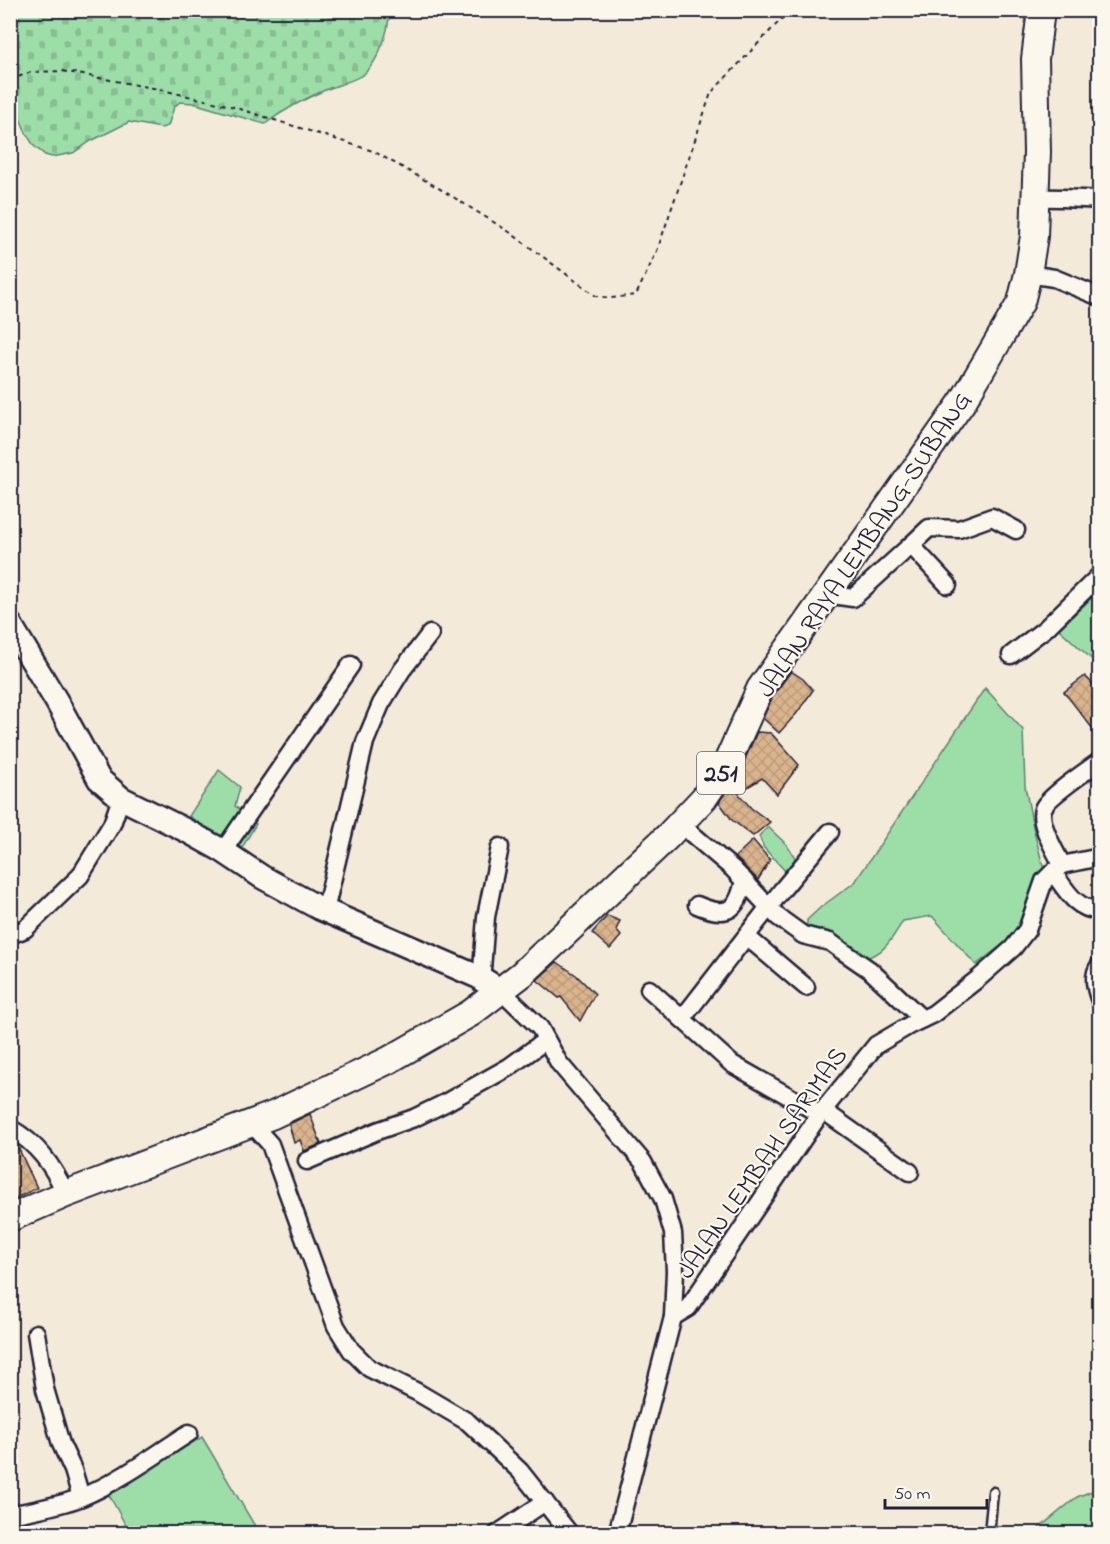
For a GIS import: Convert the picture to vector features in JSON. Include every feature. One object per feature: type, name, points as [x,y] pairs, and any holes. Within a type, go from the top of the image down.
[{"type":"main road","name":"JALAN RAYA LEMBANG-SUBANG","points":[[10,1218],[66,1194],[262,1119],[389,1060],[471,1013],[486,985],[668,836],[704,798],[725,767],[760,689],[963,401],[1021,302],[1034,236],[1035,59],[1041,10]]},
{"type":"street","points":[[1036,198],[1100,200]]},
{"type":"street","points":[[1028,274],[1054,278],[1100,297]]},
{"type":"street","points":[[829,590],[838,596],[853,598],[929,528],[959,529],[992,517],[1016,530]]},
{"type":"street","points":[[911,545],[948,585]]},
{"type":"street","points":[[1011,655],[1046,628],[1100,575]]},
{"type":"street","points":[[10,624],[57,702],[99,779],[121,798],[223,851],[262,877],[325,911],[486,985],[540,1028],[543,1042],[642,1162],[663,1199],[673,1242],[675,1271],[672,1317],[617,1533]]},
{"type":"street","points":[[325,911],[365,742],[381,704],[402,670],[430,634]]},
{"type":"street","points":[[223,851],[351,665]]},
{"type":"street","points":[[1100,761],[1058,792],[1042,810],[1058,869],[1075,902],[1084,908],[1100,911]]},
{"type":"street","points":[[10,928],[18,932],[25,929],[80,876],[112,824],[121,798]]},
{"type":"street","points":[[680,823],[744,880],[778,917],[803,935],[830,942],[870,970],[922,1019]]},
{"type":"street","points":[[681,1019],[830,832]]},
{"type":"street","points":[[486,985],[486,917],[500,847]]},
{"type":"street","points":[[1058,869],[1100,857]]},
{"type":"street","name":"JALAN LEMBAH SARIMAS","points":[[672,1317],[688,1308],[822,1113],[876,1045],[933,1014],[1013,948],[1027,930],[1044,881],[1058,869]]},
{"type":"street","points":[[697,906],[710,911],[723,912],[732,908],[740,898],[744,880]]},
{"type":"street","points":[[747,937],[806,987]]},
{"type":"street","points":[[1100,965],[1096,969],[1095,978],[1100,1002]]},
{"type":"street","points":[[649,988],[732,1064],[822,1113],[910,1172]]},
{"type":"street","points":[[307,1161],[414,1118],[445,1103],[509,1067],[543,1042]]},
{"type":"street","points":[[262,1119],[336,1326],[351,1350],[369,1368],[417,1392],[468,1422],[520,1471],[570,1533]]},
{"type":"street","points":[[10,1128],[40,1150],[54,1170],[66,1194]]},
{"type":"street","points":[[36,1333],[48,1400],[61,1444],[73,1470],[81,1497]]},
{"type":"street","points":[[10,1515],[53,1506],[81,1497],[102,1487],[189,1433]]},
{"type":"street","points":[[497,1533],[545,1502]]},
{"type":"lane","points":[[989,1533],[993,1492]]},
{"type":"path","points":[[10,80],[31,72],[62,71],[153,88],[227,105],[373,151],[438,187],[508,231],[596,296],[611,298],[636,295],[657,251],[711,93],[790,10]]},
{"type":"green space","points":[[389,10],[388,26],[382,44],[374,61],[364,74],[309,97],[265,124],[193,103],[180,102],[174,107],[168,126],[161,128],[129,122],[73,153],[52,157],[45,155],[34,146],[18,113],[11,109],[11,11]]},
{"type":"green space","points":[[1099,591],[1100,663],[1098,665],[1059,629]]},
{"type":"green space","points":[[985,688],[1023,730],[1025,786],[1045,874],[1017,933],[976,965],[932,916],[903,921],[883,949],[871,956],[851,962],[807,926],[807,920],[855,882]]},
{"type":"green space","points":[[219,770],[240,787],[235,806],[256,824],[239,853],[189,816]]},
{"type":"green space","points":[[768,827],[786,844],[800,865],[788,874],[764,848],[759,836]]},
{"type":"green space","points":[[202,1437],[259,1533],[130,1533],[108,1493]]},
{"type":"green space","points":[[1099,1488],[1099,1533],[1033,1533],[1077,1497]]},
{"type":"building","points":[[791,671],[813,690],[779,733],[763,718],[773,696]]},
{"type":"building","points":[[1085,676],[1100,691],[1100,738],[1064,692]]},
{"type":"building","points":[[757,732],[771,733],[799,765],[777,794],[762,778],[738,793],[751,808],[770,822],[753,836],[732,820],[719,802],[739,773]]},
{"type":"building","points":[[753,840],[770,860],[758,880],[735,857]]},
{"type":"building","points":[[607,916],[620,921],[616,930],[621,936],[610,949],[592,933]]},
{"type":"building","points":[[557,962],[576,975],[595,994],[580,1021],[561,997],[559,998],[537,980]]},
{"type":"building","points":[[310,1114],[321,1144],[304,1151],[300,1140],[294,1143],[289,1124]]},
{"type":"building","points":[[10,1141],[17,1145],[37,1188],[10,1201]]}]
